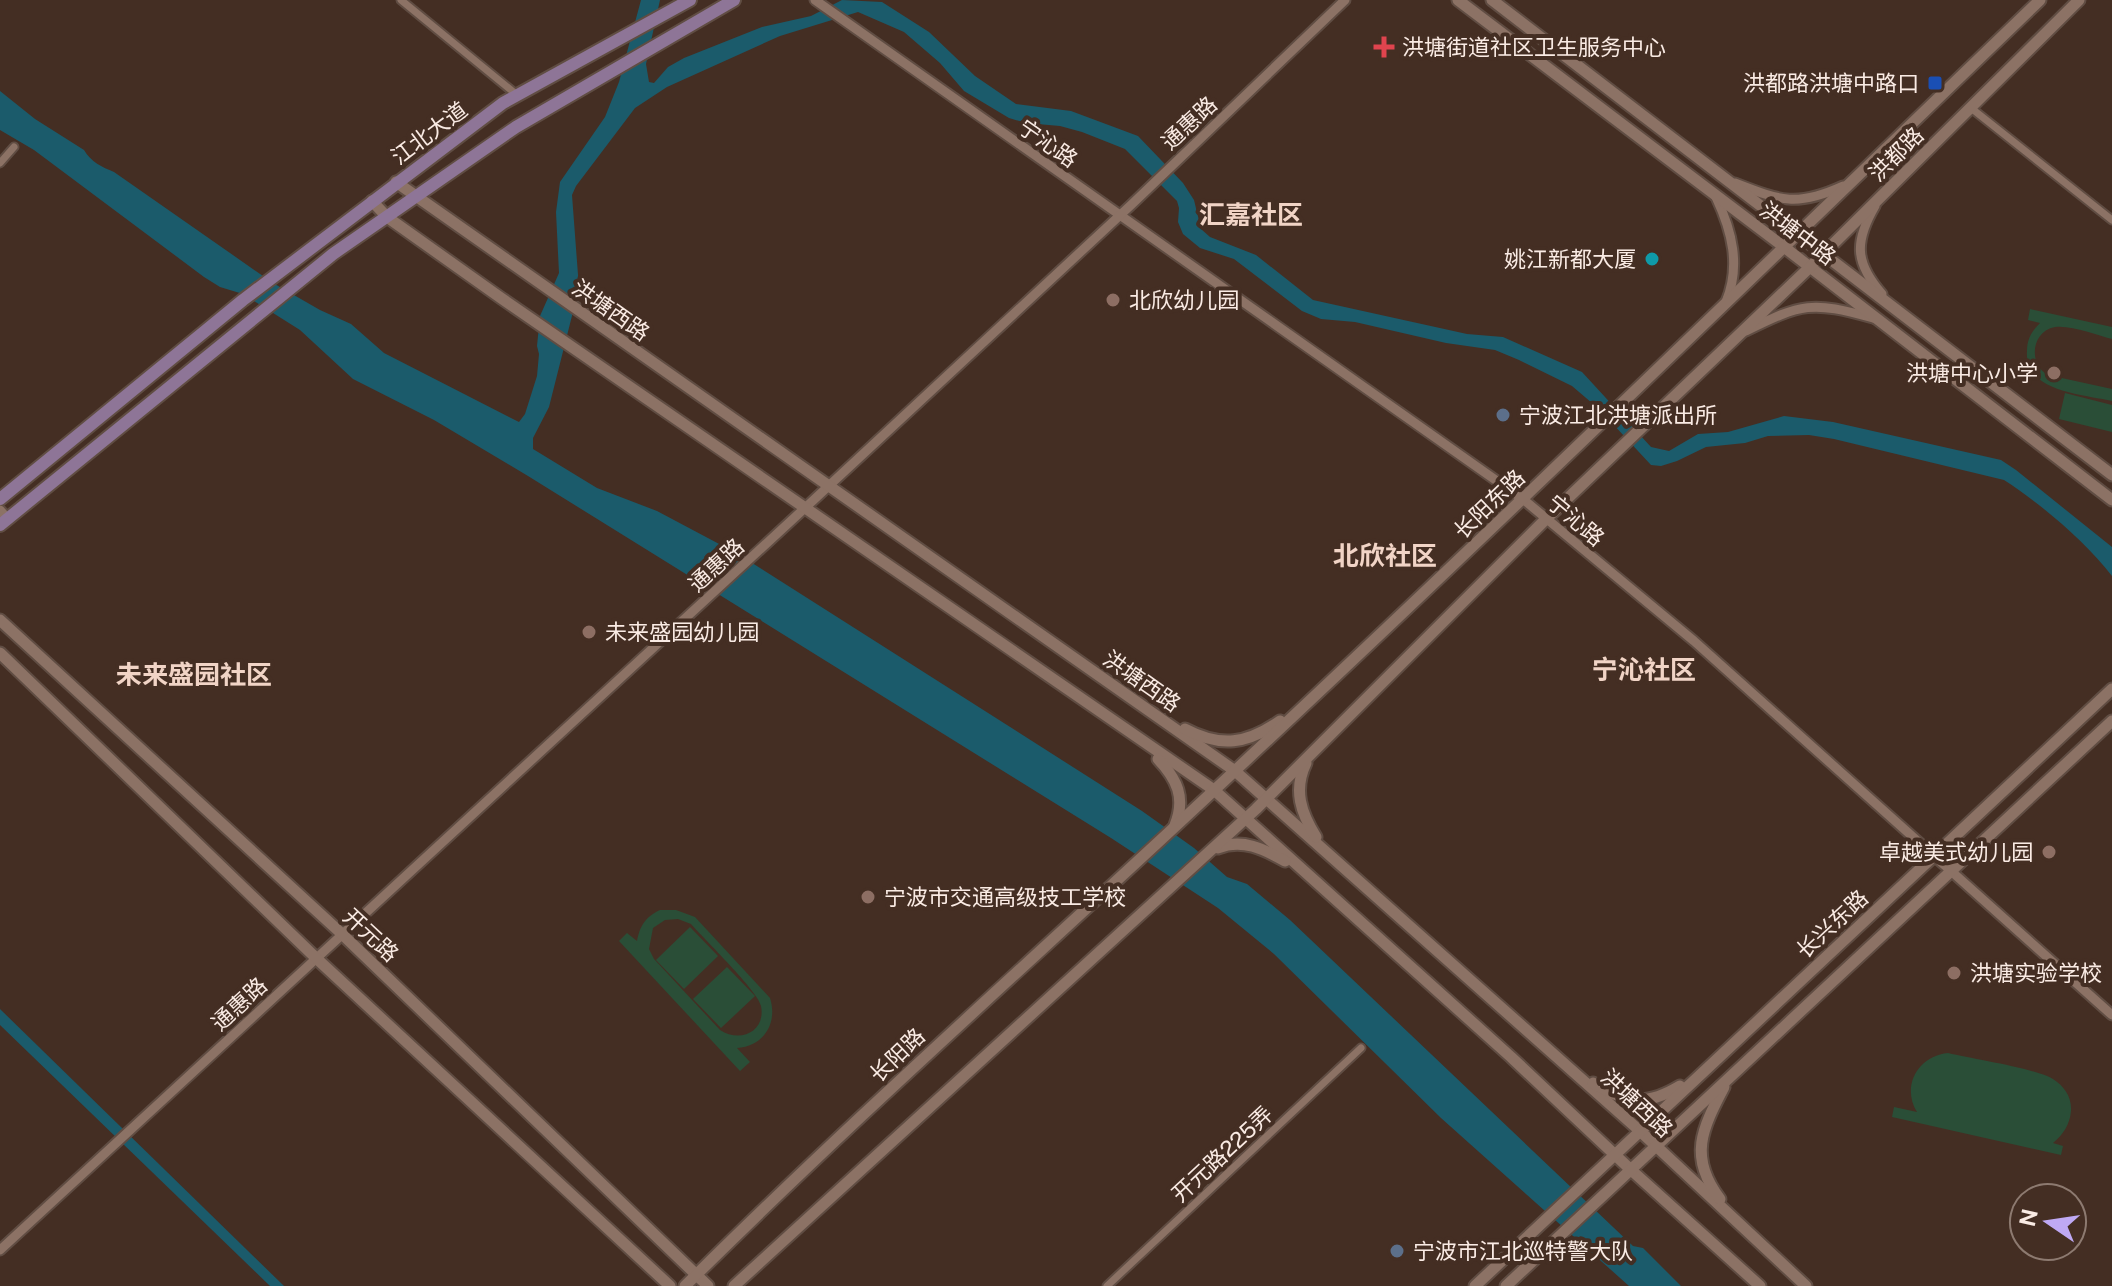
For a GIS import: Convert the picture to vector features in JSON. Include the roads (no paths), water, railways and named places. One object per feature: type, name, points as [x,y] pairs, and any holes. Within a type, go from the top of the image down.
[{"type":"main road","name":"江北大道","points":[[0,499],[271,277],[396,182],[517,95],[690,0]]},
{"type":"main road","name":"江北大道","points":[[3,518],[333,254],[516,127],[734,0]]},
{"type":"main road","name":"洪塘中路","points":[[1458,0],[2112,500]]},
{"type":"main road","name":"洪塘中路","points":[[1492,0],[2112,475]]},
{"type":"main road","name":"洪都路","points":[[1725,303],[2040,0]]},
{"type":"main road","name":"洪都路","points":[[1740,335],[2079,0]]},
{"type":"main road","name":"洪塘西路","points":[[396,182],[1235,771],[1640,1131],[1806,1286]]},
{"type":"main road","points":[[372,201],[387,217],[537,323],[1214,790],[1760,1286]]},
{"type":"main road","name":"长阳东路","points":[[1173,828],[1524,500],[1725,303]]},
{"type":"main road","points":[[734,1286],[1245,819],[1546,519],[1740,335]]},
{"type":"main road","name":"开元路","points":[[0,620],[342,934],[708,1286]]},
{"type":"main road","points":[[0,653],[316,958],[670,1286]]},
{"type":"main road","name":"长兴东路","points":[[1475,1286],[2112,689]]},
{"type":"main road","points":[[1156,715],[1206,738],[1240,741],[1269,728],[1316,695]]},
{"type":"main road","name":"长兴东路","points":[[1506,1286],[2112,721]]},
{"type":"main road","points":[[1137,739],[1176,781],[1181,802],[1173,828]]},
{"type":"main road","points":[[1309,757],[1299,779],[1302,810],[1325,851]]},
{"type":"main road","name":"长阳路","points":[[685,1286],[934,1047],[1173,828]]},
{"type":"main road","points":[[1208,853],[1228,844],[1250,845],[1306,873]]},
{"type":"main road","points":[[1571,1070],[1630,1101],[1665,1095],[1700,1074]]},
{"type":"main road","points":[[1729,1078],[1701,1135],[1700,1151],[1710,1186],[1737,1222]]},
{"type":"street","points":[[401,0],[517,95]]},
{"type":"street","name":"宁沁路","points":[[815,0],[1524,500],[1694,641],[2112,1015]]},
{"type":"street","name":"通惠路","points":[[0,1250],[806,507],[1119,216],[1345,0]]},
{"type":"street","points":[[1971,108],[2112,220]]},
{"type":"street","points":[[0,163],[14,147]]},
{"type":"street","points":[[1729,180],[1768,195],[1802,200],[1819,198],[1849,184]]},
{"type":"street","points":[[1714,194],[1725,216],[1734,256],[1734,274],[1725,303]]},
{"type":"street","points":[[1879,200],[1863,229],[1860,253],[1869,280],[1889,303]]},
{"type":"street","points":[[1740,335],[1786,311],[1806,307],[1826,307],[1878,320]]},
{"type":"street","name":"开元路225弄","points":[[1107,1286],[1361,1048]]},
{"type":"water","points":[[641,0],[660,0],[646,64],[649,82],[654,83],[668,67],[684,58],[762,27],[811,16],[842,0],[882,2],[929,32],[975,76],[1016,104],[1071,111],[1138,136],[1183,183],[1194,200],[1201,229],[1210,237],[1256,255],[1313,300],[1467,334],[1503,337],[1582,372],[1651,447],[1669,451],[1698,434],[1728,432],[1784,416],[1833,422],[2001,460],[2112,547],[2112,576],[2062,524],[2004,480],[1834,439],[1809,435],[1768,436],[1745,443],[1706,447],[1677,461],[1661,466],[1651,465],[1599,409],[1572,386],[1519,360],[1495,350],[1446,343],[1355,322],[1321,319],[1302,311],[1234,259],[1200,248],[1183,234],[1178,222],[1177,201],[1125,149],[1060,126],[1009,118],[964,91],[940,63],[904,32],[858,12],[780,36],[667,87],[635,108],[576,186],[572,195],[579,288],[549,407],[533,438],[533,449],[597,488],[657,511],[738,554],[1142,811],[1194,848],[1227,877],[1247,884],[1290,920],[1633,1246],[1643,1248],[1681,1286],[1629,1286],[1441,1118],[1274,954],[1218,908],[1111,838],[528,476],[434,420],[353,379],[300,330],[243,294],[220,287],[204,277],[34,150],[0,130],[0,91],[35,119],[84,150],[97,164],[114,172],[273,283],[351,324],[384,353],[519,422],[525,414],[537,376],[540,316],[559,273],[556,212],[560,182],[605,117],[619,82]]},
{"type":"water","points":[[0,1009],[284,1286],[270,1286],[0,1025]]},
{"type":"place","name":"洪塘街道社区卫生服务中心","points":[[1384,47]]},
{"type":"place","name":"洪都路洪塘中路口","points":[[1935,83]]},
{"type":"place","name":"姚江新都大厦","points":[[1652,259]]},
{"type":"place","name":"北欣幼儿园","points":[[1113,300]]},
{"type":"place","name":"洪塘中心小学","points":[[2054,373]]},
{"type":"place","name":"宁波江北洪塘派出所","points":[[1503,415]]},
{"type":"place","name":"未来盛园幼儿园","points":[[589,632]]},
{"type":"place","name":"卓越美式幼儿园","points":[[2049,852]]},
{"type":"place","name":"宁波市交通高级技工学校","points":[[868,897]]},
{"type":"place","name":"洪塘实验学校","points":[[1954,973]]},
{"type":"place","name":"宁波市江北巡特警大队","points":[[1397,1251]]},
{"type":"district","name":"汇嘉社区","points":[[1251,214]]},
{"type":"district","name":"北欣社区","points":[[1385,555]]},
{"type":"district","name":"宁沁社区","points":[[1644,669]]},
{"type":"district","name":"未来盛园社区","points":[[194,674]]}]
